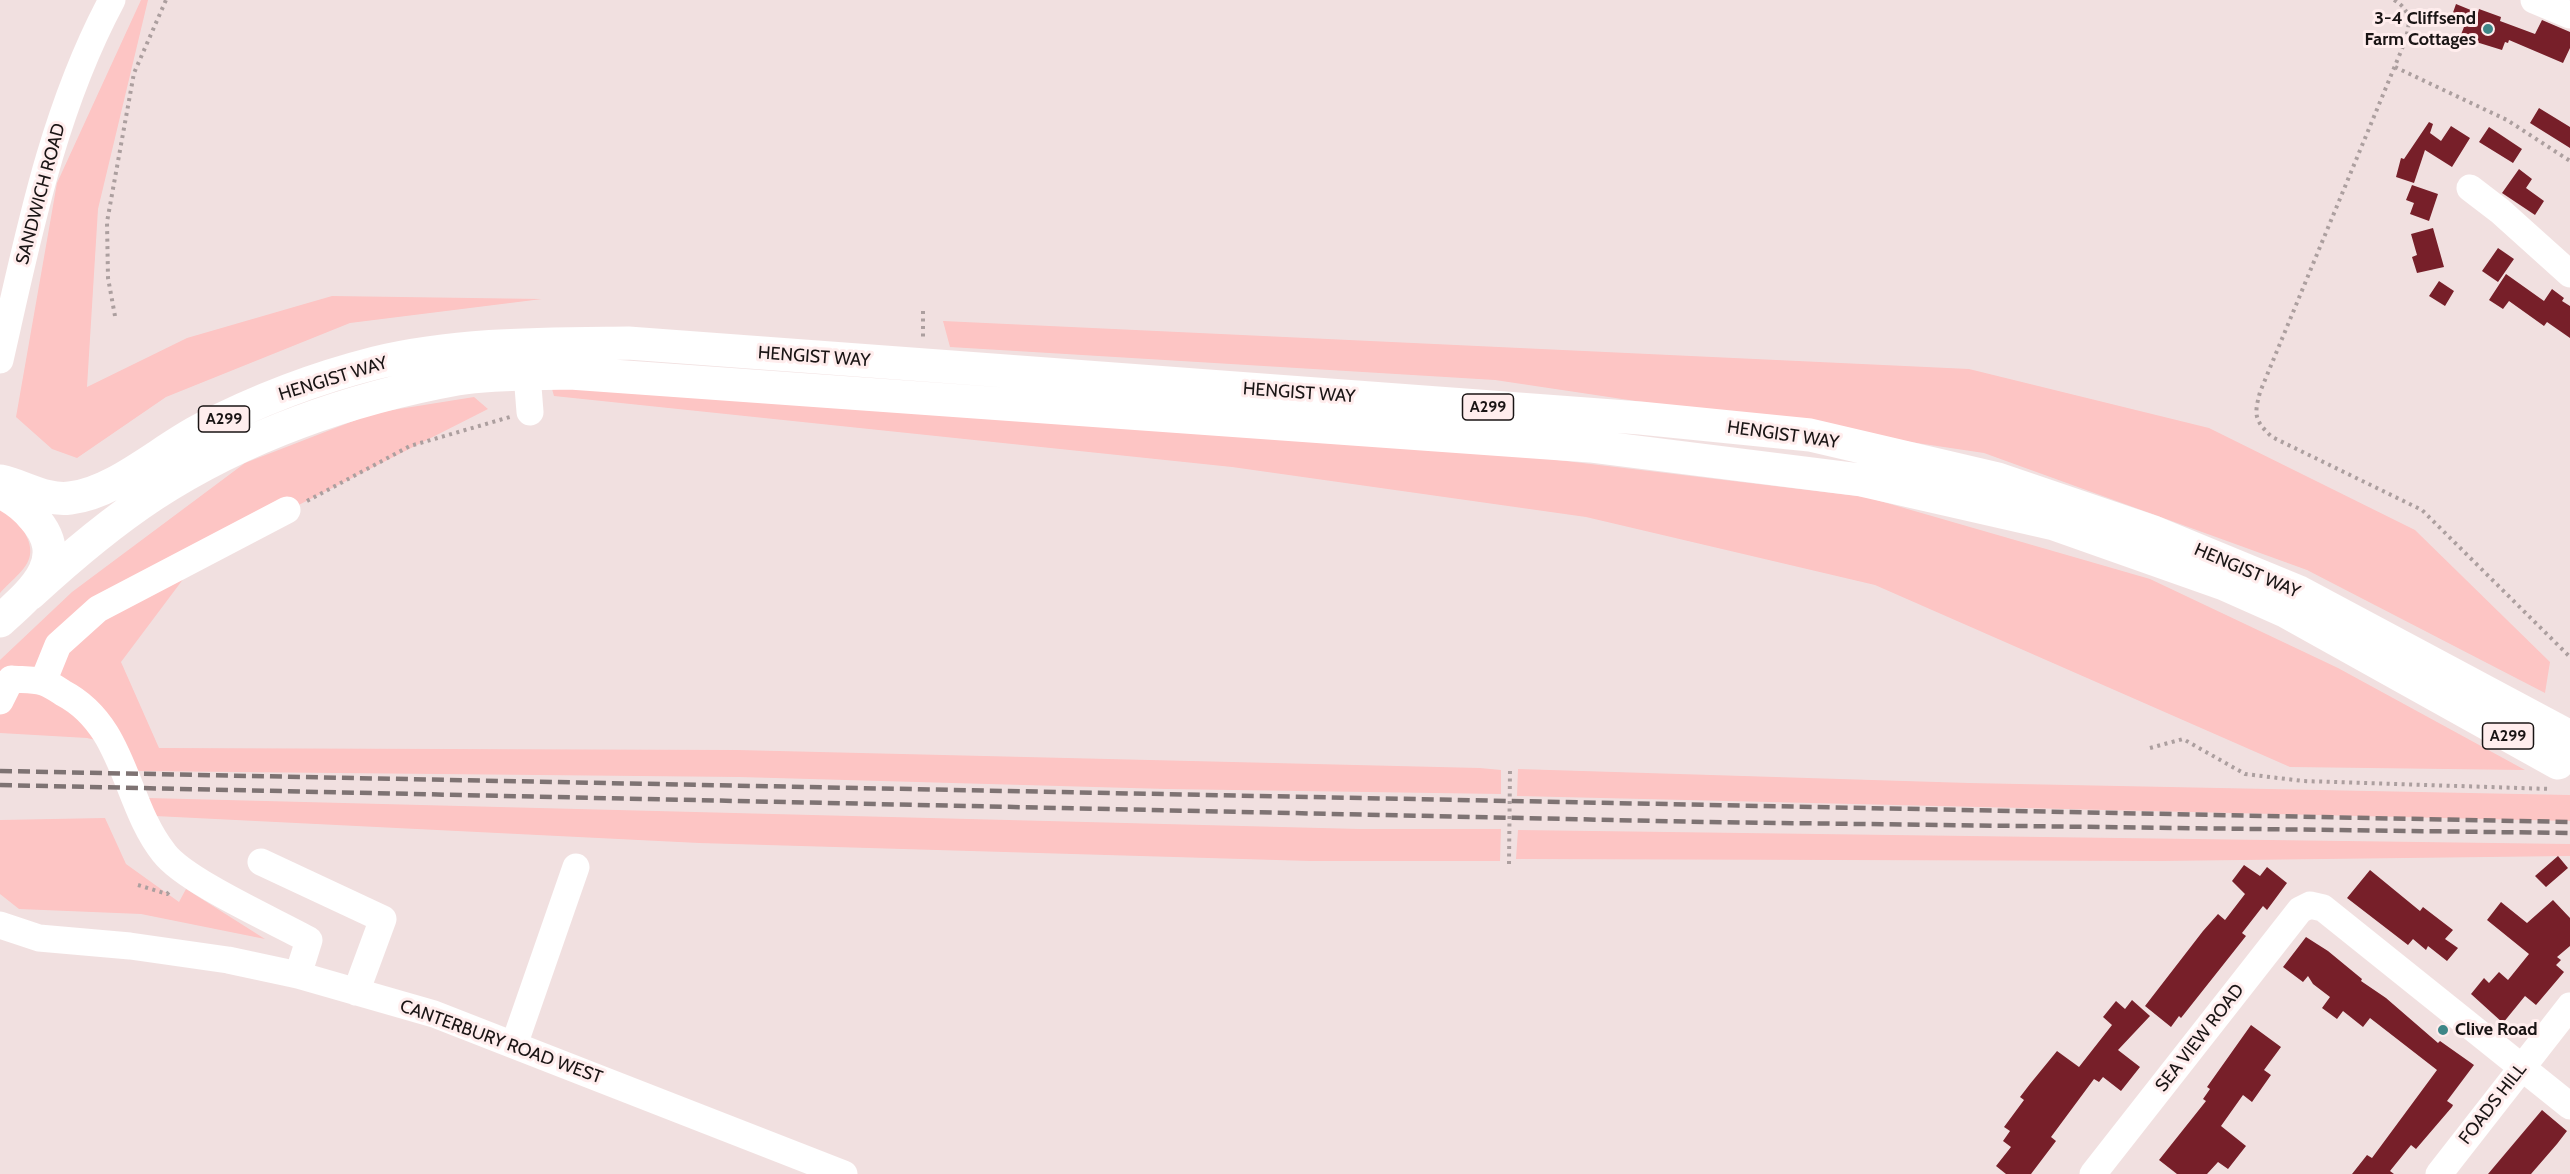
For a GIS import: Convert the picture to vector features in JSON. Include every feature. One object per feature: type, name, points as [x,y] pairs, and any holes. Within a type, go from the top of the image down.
[{"type":"highway","name":"HENGIST WAY","points":[[2,481],[49,497],[76,497],[98,490],[201,429],[290,390],[376,363],[452,350],[508,345],[628,343],[1640,418],[1798,434],[1998,479],[2151,531],[2299,592],[2561,763]]},
{"type":"highway","name":"HENGIST WAY","points":[[0,621],[79,549],[127,513],[182,477],[237,448],[315,417],[389,395],[459,379],[570,373],[1590,446],[1861,480],[2054,524],[2224,584],[2287,612],[2561,763]]},
{"type":"highway","points":[[2,481],[47,535],[50,545],[48,564],[30,594]]},
{"type":"street","name":"SANDWICH ROAD","points":[[0,360],[39,188],[77,77],[111,0]]},
{"type":"street","points":[[2534,0],[2570,15]]},
{"type":"street","points":[[2470,188],[2500,211],[2570,274]]},
{"type":"street","points":[[527,374],[530,412]]},
{"type":"street","points":[[43,682],[58,645],[98,609],[287,510]]},
{"type":"street","points":[[0,701],[11,679],[43,682],[72,697],[92,715],[120,756],[143,816],[164,854],[188,874],[309,939],[298,975]]},
{"type":"street","points":[[261,862],[383,919],[356,992]]},
{"type":"street","points":[[514,1045],[576,867]]},
{"type":"street","name":"SEA VIEW ROAD","points":[[2093,1174],[2300,910],[2310,905],[2323,908],[2521,1068]]},
{"type":"street","name":"CANTERBURY ROAD WEST","points":[[0,925],[39,938],[188,954],[298,975],[434,1014],[844,1174]]},
{"type":"street","name":"CANTERBURY ROAD WEST","points":[[0,947],[39,938]]},
{"type":"street","name":"FOADS HILL","points":[[2439,1174],[2570,1006]]},
{"type":"street","points":[[2521,1068],[2570,1106]]},
{"type":"path","points":[[115,316],[108,278],[108,211],[134,73],[166,0]]},
{"type":"path","points":[[2394,0],[2405,7],[2409,16],[2409,29],[2260,392],[2255,412],[2259,425],[2272,437],[2422,510],[2570,657]]},
{"type":"path","points":[[2395,67],[2507,120],[2570,161]]},
{"type":"path","points":[[287,510],[410,446],[530,412]]},
{"type":"path","points":[[2150,748],[2182,739],[2245,774],[2303,781],[2561,763]]},
{"type":"path","points":[[1509,864],[1510,769]]},
{"type":"shaded area","points":[[141,0],[148,0],[98,209],[87,387],[187,338],[332,296],[542,299],[350,323],[166,397],[77,458],[52,449],[16,417],[57,183]]},
{"type":"shaded area","points":[[943,321],[1969,369],[2209,428],[2415,530],[2550,662],[2545,693],[2307,570],[1984,453],[1495,380],[950,347]]},
{"type":"shaded area","points":[[550,382],[1549,459],[1866,497],[2150,579],[2338,668],[2525,770],[2290,767],[1875,585],[1586,517],[1232,467],[554,396]]},
{"type":"shaded area","points":[[474,397],[488,409],[202,554],[121,662],[159,748],[737,750],[1480,768],[1501,770],[1501,794],[1166,789],[739,777],[137,771],[128,748],[87,738],[0,733],[0,660],[72,592],[245,463],[374,413]]},
{"type":"shaded area","points":[[0,505],[12,513],[20,525],[30,546],[30,555],[23,569],[0,593]]},
{"type":"shaded area","points":[[1518,769],[1969,783],[2570,795],[2570,821],[1517,796]]},
{"type":"shaded area","points":[[148,798],[1360,829],[1501,829],[1500,861],[1310,861],[699,843],[155,816]]},
{"type":"shaded area","points":[[105,818],[126,864],[179,902],[186,889],[265,939],[141,914],[19,909],[0,894],[0,820]]},
{"type":"shaded area","points":[[1518,830],[2570,844],[2570,856],[2160,861],[1516,859]]},
{"type":"building","points":[[2456,4],[2478,13],[2479,9],[2501,17],[2500,21],[2535,34],[2542,20],[2570,32],[2570,48],[2563,63],[2509,40],[2508,43],[2505,42],[2502,50],[2460,37],[2464,27],[2450,21]]},
{"type":"building","points":[[2539,108],[2570,127],[2570,148],[2530,123]]},
{"type":"building","points":[[2429,122],[2433,124],[2430,133],[2441,141],[2451,126],[2470,138],[2452,167],[2425,150],[2414,183],[2396,177],[2401,158],[2404,159]]},
{"type":"building","points":[[2489,127],[2522,149],[2513,163],[2479,142]]},
{"type":"building","points":[[2519,169],[2532,179],[2526,188],[2544,201],[2535,215],[2502,193]]},
{"type":"building","points":[[2412,185],[2438,194],[2429,221],[2410,214],[2414,203],[2406,200]]},
{"type":"building","points":[[2433,228],[2444,267],[2417,273],[2412,257],[2417,255],[2411,234]]},
{"type":"building","points":[[2498,248],[2514,259],[2498,282],[2482,271]]},
{"type":"building","points":[[2506,274],[2544,301],[2552,289],[2564,298],[2562,301],[2570,306],[2570,338],[2547,322],[2544,326],[2509,301],[2503,309],[2489,300]]},
{"type":"building","points":[[2439,281],[2454,291],[2445,306],[2429,296]]},
{"type":"building","points":[[2558,856],[2568,868],[2546,887],[2535,876]]},
{"type":"building","points":[[2244,865],[2260,876],[2267,867],[2287,883],[2267,910],[2263,906],[2242,933],[2246,936],[2181,1018],[2179,1016],[2171,1027],[2145,1006],[2218,914],[2225,920],[2245,894],[2232,881]]},
{"type":"building","points":[[2370,870],[2420,911],[2423,907],[2453,930],[2445,939],[2458,948],[2447,961],[2428,946],[2426,950],[2413,939],[2408,945],[2347,898]]},
{"type":"building","points":[[2553,900],[2570,918],[2570,946],[2557,957],[2561,960],[2556,965],[2564,972],[2536,1005],[2525,996],[2503,1023],[2471,994],[2484,978],[2489,983],[2499,972],[2508,980],[2529,954],[2487,920],[2501,902],[2527,923]]},
{"type":"building","points":[[2306,937],[2328,951],[2362,979],[2361,981],[2386,998],[2438,1043],[2440,1041],[2474,1065],[2447,1101],[2453,1105],[2452,1107],[2416,1149],[2411,1145],[2390,1171],[2394,1174],[2352,1174],[2367,1155],[2372,1158],[2437,1070],[2370,1018],[2363,1027],[2343,1011],[2337,1019],[2322,1008],[2330,997],[2313,984],[2308,976],[2303,982],[2283,967]]},
{"type":"building","points":[[2132,1000],[2150,1016],[2118,1050],[2140,1067],[2121,1091],[2103,1077],[2099,1082],[2094,1079],[2051,1137],[2056,1141],[2031,1174],[2006,1174],[1996,1166],[2011,1147],[2003,1141],[2010,1131],[2004,1127],[2024,1100],[2020,1097],[2057,1051],[2079,1067],[2112,1025],[2103,1017],[2116,1001],[2125,1009]]},
{"type":"building","points":[[2251,1025],[2281,1047],[2264,1070],[2271,1075],[2252,1102],[2243,1095],[2221,1126],[2246,1146],[2228,1169],[2218,1162],[2207,1174],[2177,1174],[2159,1160],[2206,1101],[2203,1099],[2210,1089],[2207,1087]]},
{"type":"building","points":[[2542,1110],[2567,1131],[2557,1144],[2531,1174],[2488,1174]]},
{"type":"railway","points":[[0,771],[2570,822]]},
{"type":"railway","points":[[0,785],[1705,822],[2570,833]]},
{"type":"place","name":"3-4 Cliffsend Farm Cottages","points":[[2488,29]]},
{"type":"place","name":"Clive Road","points":[[2443,1030]]}]
